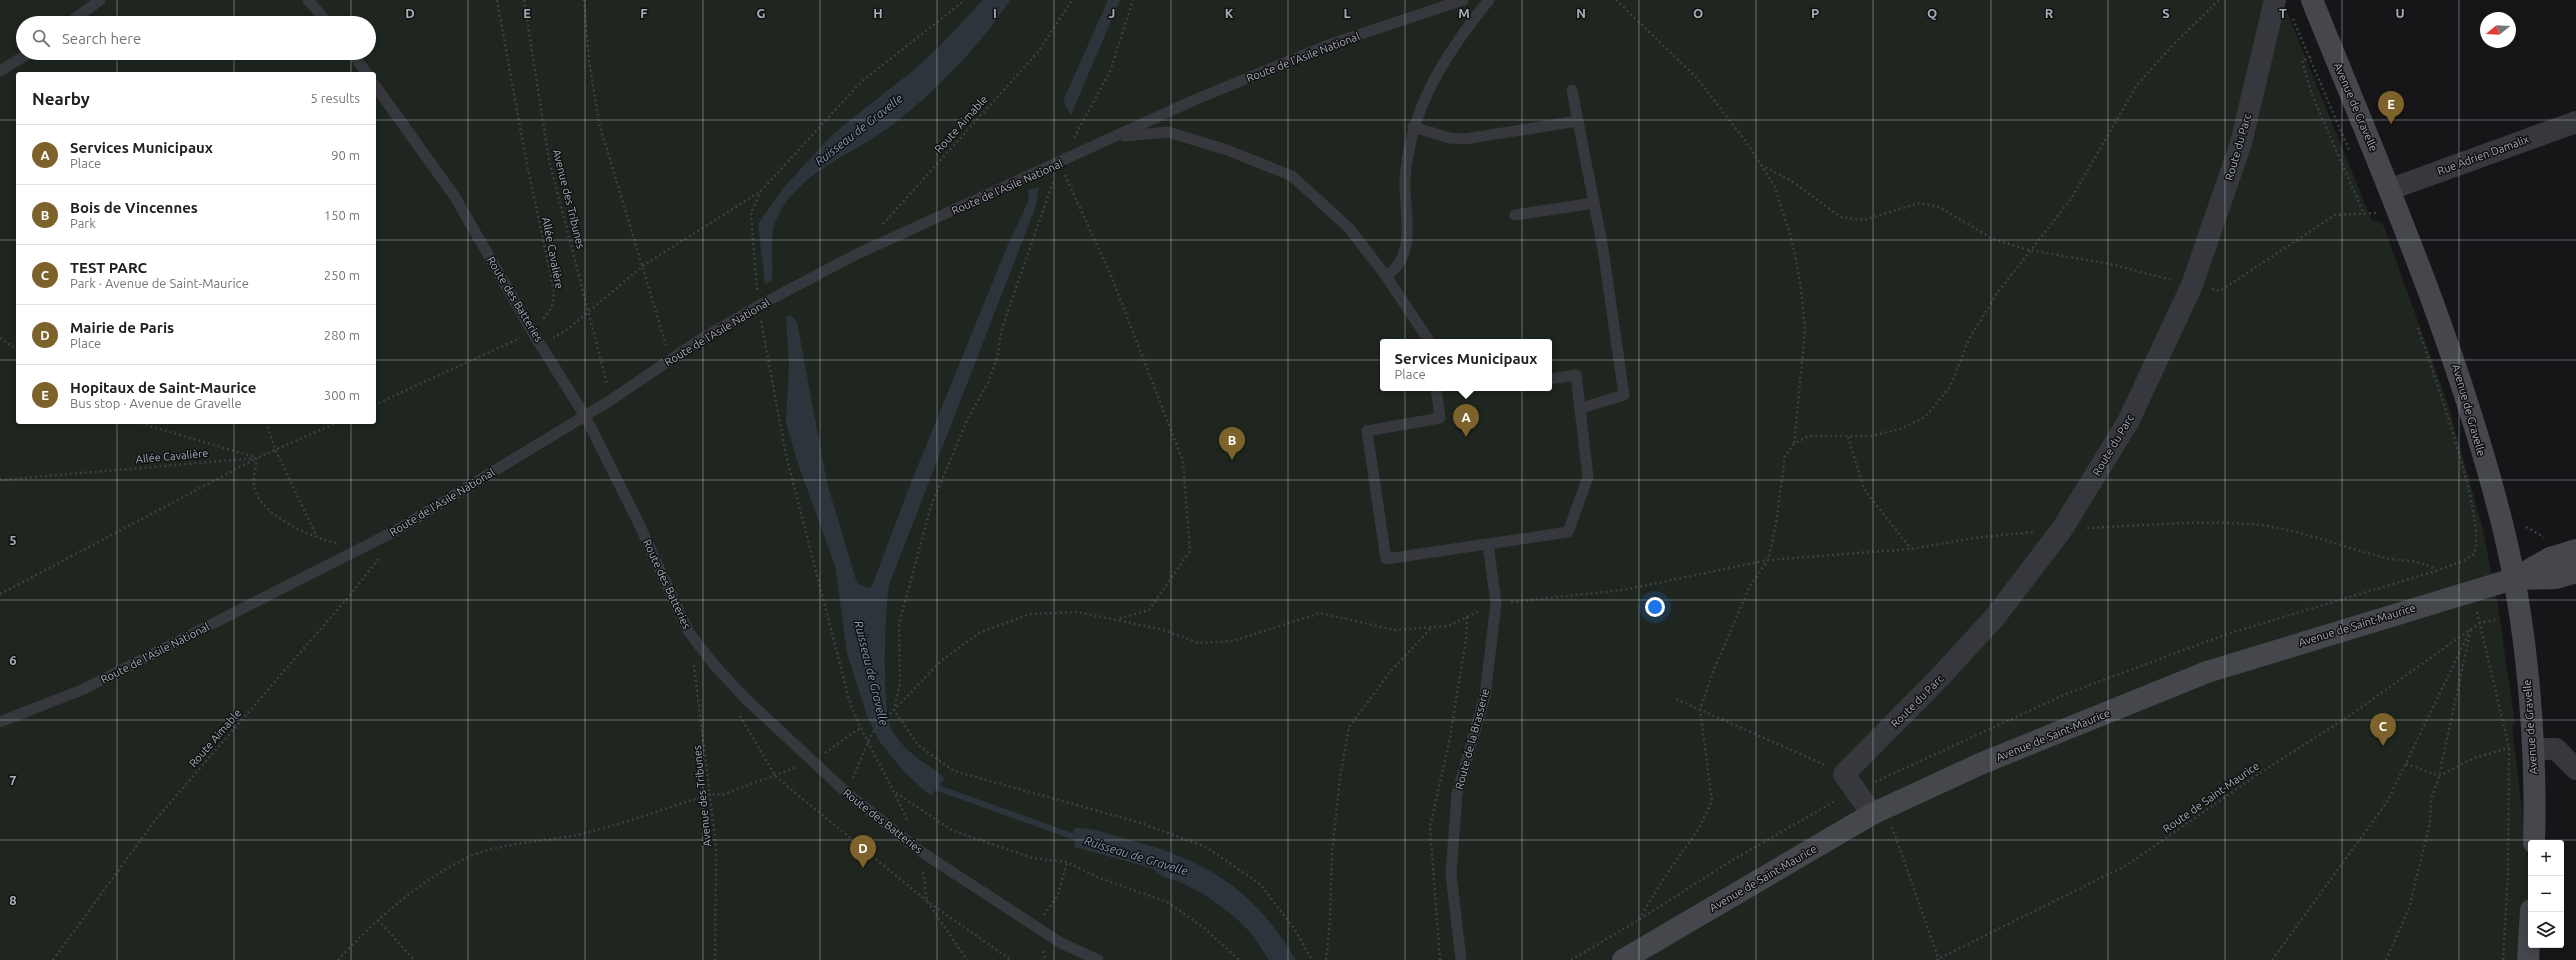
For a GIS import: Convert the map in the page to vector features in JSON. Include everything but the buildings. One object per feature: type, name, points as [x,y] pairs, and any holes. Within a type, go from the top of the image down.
[{"type":"main road","name":"Avenue de Gravelle","points":[[2312,0],[2394,197],[2461,379],[2503,527],[2522,630],[2534,749],[2534,840]]},
{"type":"main road","points":[[2513,578],[2550,558],[2576,550]]},
{"type":"main road","points":[[2513,578],[2556,578],[2576,572]]},
{"type":"main road","name":"Avenue de Saint-Maurice","points":[[1623,960],[1879,811],[1980,764],[2207,672],[2513,578]]},
{"type":"main road","points":[[2528,960],[2531,912]]},
{"type":"street","name":"Route du Parc","points":[[1849,782],[1937,680],[1995,617],[2062,529],[2128,422],[2192,285],[2241,143],[2283,7]]},
{"type":"street","name":"Rue Adrien Damalix","points":[[2394,197],[2576,122]]},
{"type":"street","points":[[2534,749],[2556,749],[2576,768]]},
{"type":"street","points":[[1849,782],[1879,811]]},
{"type":"lane","points":[[78,16],[100,0]]},
{"type":"lane","points":[[308,0],[322,16]]},
{"type":"lane","name":"Route de l'Asile National","points":[[0,722],[84,689],[395,531],[611,400],[670,359],[758,306],[857,254],[1060,163],[1192,101],[1328,45],[1463,0]]},
{"type":"lane","points":[[1386,276],[1396,270],[1406,248],[1408,218],[1405,181],[1413,127],[1434,77],[1471,22],[1489,0]]},
{"type":"lane","points":[[0,71],[18,60]]},
{"type":"lane","points":[[357,60],[366,72]]},
{"type":"lane","name":"Route des Batteries","points":[[376,87],[455,197],[533,332],[542,344],[585,416],[638,522],[688,632],[715,666],[747,700],[847,793],[920,851],[1061,943],[1098,960]]},
{"type":"lane","points":[[1572,90],[1603,249],[1624,395],[1581,408]]},
{"type":"lane","points":[[1413,127],[1450,138],[1465,139],[1578,121]]},
{"type":"lane","points":[[1117,136],[1168,132],[1227,150],[1292,176],[1349,228],[1386,276],[1428,339]]},
{"type":"lane","points":[[1515,215],[1594,203]]},
{"type":"lane","points":[[1436,391],[1440,418],[1367,431],[1386,559],[1568,532],[1588,477],[1581,408],[1576,375],[1552,379]]},
{"type":"lane","name":"Route de la Brasserie","points":[[1461,960],[1451,874],[1457,794],[1485,696],[1496,604],[1488,544]]},
{"type":"path","name":"Allée Cavalière","points":[[376,404],[533,332],[552,307],[554,291],[525,154],[497,0]]},
{"type":"path","name":"Avenue des Tribunes","points":[[524,0],[549,160],[590,311],[611,400]]},
{"type":"path","points":[[584,0],[590,60],[599,123],[644,265],[670,359]]},
{"type":"path","points":[[542,344],[590,311],[644,265],[761,191],[861,82],[965,0]]},
{"type":"path","name":"Route Aimable","points":[[878,231],[1038,52],[1072,0]]},
{"type":"path","points":[[1133,0],[1111,69],[1060,163],[1006,319],[997,358],[988,383],[968,418],[931,506],[899,624],[900,683],[894,710],[918,745],[954,771],[1138,822],[1206,847],[1260,884],[1294,928],[1312,960]]},
{"type":"path","points":[[1616,0],[1697,78],[1761,165],[1775,187],[1792,241],[1801,287],[1805,331],[1794,444]]},
{"type":"path","points":[[1637,921],[1668,872],[1698,830],[1712,801],[1700,709],[1714,669],[1750,586],[1768,560],[1776,524],[1785,456],[1794,444],[1809,436],[1872,436],[1900,429],[1924,417],[1950,387],[1969,340],[1998,292],[2029,250],[2071,199],[2137,85],[2173,45],[2219,0]]},
{"type":"path","points":[[2283,7],[2310,58],[2352,157]]},
{"type":"path","points":[[2332,50],[2302,61],[2312,95],[2364,214]]},
{"type":"path","points":[[1060,163],[1112,278],[1183,461],[1190,551],[1149,610],[1116,619]]},
{"type":"path","points":[[1761,165],[1790,180],[1841,218],[1864,220],[1920,203],[1939,207],[1993,239],[2029,250],[2110,264],[2220,291],[2335,215],[2375,214],[2394,197]]},
{"type":"path","points":[[761,191],[752,213],[758,306],[786,455],[850,703],[860,728],[896,793],[953,831],[1033,858],[1067,862],[1097,877],[1167,902],[1204,928],[1240,960]]},
{"type":"path","points":[[2372,207],[2378,221]]},
{"type":"path","name":"Avenue de Gravelle","points":[[2417,327],[2447,415],[2474,513],[2477,548],[2474,554],[2463,561],[2436,571]]},
{"type":"path","points":[[0,338],[16,349]]},
{"type":"path","points":[[143,424],[257,458]]},
{"type":"path","points":[[267,424],[276,451],[317,538]]},
{"type":"path","name":"Allée Cavalière","points":[[0,480],[257,458],[276,451],[334,424]]},
{"type":"path","points":[[1848,437],[1864,489],[1911,548]]},
{"type":"path","points":[[257,458],[254,486],[262,501],[278,519],[317,538],[362,548]]},
{"type":"path","points":[[0,594],[257,458]]},
{"type":"path","points":[[847,793],[872,733],[942,660],[981,632],[1030,614],[1076,612],[1160,629],[1199,643],[1233,641],[1320,613],[1395,630],[1448,626],[1496,604],[1623,590],[1768,560],[1911,548],[1974,538],[2062,529],[2156,523],[2249,524],[2324,539],[2386,558],[2420,564],[2436,571]]},
{"type":"path","points":[[2526,527],[2544,537]]},
{"type":"path","name":"Route Aimable","points":[[53,960],[156,819],[350,595],[383,554],[395,531]]},
{"type":"path","points":[[1571,960],[1637,921],[1731,861],[1849,782],[2066,694],[2227,634],[2436,571]]},
{"type":"path","name":"Avenue de Gravelle","points":[[2477,612],[2509,748],[2508,873],[2503,960]]},
{"type":"path","points":[[2480,623],[2494,620]]},
{"type":"path","name":"Route de Saint-Maurice","points":[[1938,960],[2127,864],[2263,771],[2349,716],[2480,623]]},
{"type":"path","points":[[1326,960],[1330,921],[1332,853],[1340,777],[1349,727],[1390,672],[1432,627]]},
{"type":"path","points":[[2272,960],[2387,802],[2471,629]]},
{"type":"path","points":[[2386,960],[2409,908],[2430,823],[2431,800],[2439,776],[2471,629]]},
{"type":"path","name":"Avenue des Tribunes","points":[[688,632],[711,794],[716,847],[715,960]]},
{"type":"path","points":[[1676,699],[1700,709],[1849,782]]},
{"type":"path","points":[[736,710],[776,777],[927,902],[1011,960]]},
{"type":"path","points":[[338,960],[378,920],[440,874],[471,856],[498,848],[573,835],[711,794],[722,795],[776,777],[813,761],[860,728]]},
{"type":"path","points":[[2406,764],[2439,776],[2474,758],[2509,748]]},
{"type":"path","points":[[1879,811],[1938,960]]},
{"type":"path","points":[[920,851],[927,902],[967,960]]},
{"type":"path","points":[[1045,960],[1039,928],[1045,910],[1058,895],[1067,862]]},
{"type":"path","points":[[378,920],[414,960]]},
{"type":"shaded area","points":[[0,0],[2282,0],[2372,221],[2382,222],[2448,404],[2482,526],[2498,606],[2515,724],[2512,725],[2528,861],[2528,948],[2538,948],[2540,960],[0,960]]},
{"type":"water","points":[[983,0],[1010,0],[972,50],[943,81],[895,123],[813,175],[799,187],[787,201],[774,225],[772,241],[772,281],[765,284],[758,224],[784,187],[833,134],[911,72],[936,50]]},
{"type":"water","points":[[1108,0],[1120,0],[1071,115],[1063,101]]},
{"type":"water","points":[[1039,187],[1036,206],[889,585],[886,615],[885,683],[886,704],[889,721],[892,731],[904,746],[945,778],[931,796],[906,774],[879,741],[867,716],[847,653],[835,566],[797,461],[786,423],[789,365],[786,317],[791,315],[797,322],[827,483],[857,583],[867,588],[872,586],[910,485],[1009,242],[1029,200],[1028,190]]},
{"type":"water","points":[[1076,828],[1095,830],[1180,856],[1225,880],[1245,896],[1263,914],[1280,935],[1296,960],[1269,960],[1251,933],[1235,917],[1207,896],[1180,882],[1164,877],[1151,868],[1075,847],[1073,831]]},
{"type":"waterway","name":"Ruisseau de Gravelle","points":[[932,783],[938,788],[1080,839]]},
{"type":"place","name":"Hopitaux de Saint-Maurice","points":[[2391,124]]},
{"type":"place","name":"Services Municipaux","points":[[1466,437]]},
{"type":"place","name":"Bois de Vincennes","points":[[1232,460]]},
{"type":"place","name":"TEST PARC","points":[[2383,746]]},
{"type":"place","name":"Mairie de Paris","points":[[863,868]]}]
